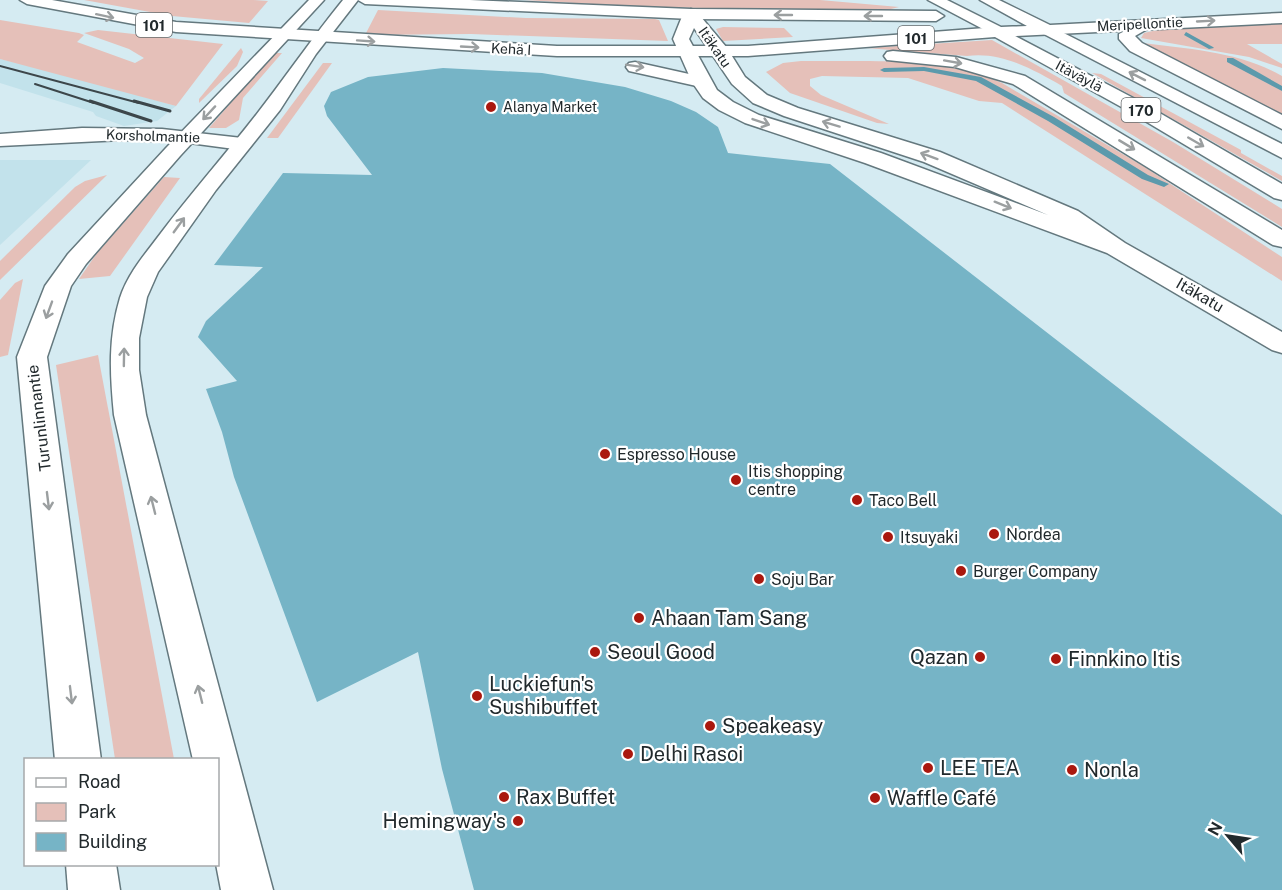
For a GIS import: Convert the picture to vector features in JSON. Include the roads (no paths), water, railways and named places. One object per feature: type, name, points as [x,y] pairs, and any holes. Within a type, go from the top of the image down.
[{"type":"main road","name":"Kehä I","points":[[27,0],[158,25],[282,35],[557,51],[748,51],[998,32]]},
{"type":"main road","name":"Turunlinnantie","points":[[78,758],[32,357],[58,286],[77,259],[282,35],[317,0]]},
{"type":"main road","points":[[216,758],[130,415],[124,370],[124,338],[134,297],[145,273],[208,184],[273,106],[321,37],[351,0]]},
{"type":"main road","name":"101","points":[[365,0],[691,14],[965,15]]},
{"type":"main road","name":"Itäväylä","points":[[935,0],[1132,105],[1282,193]]},
{"type":"main road","name":"Itäväylä","points":[[987,0],[1015,14],[1047,21],[1282,152]]},
{"type":"main road","name":"Meripellontie","points":[[1178,7],[1282,3]]},
{"type":"main road","name":"Itäkatu","points":[[1116,248],[873,158],[752,119],[726,106],[700,82],[681,39],[691,14],[721,51],[738,80],[751,92],[772,105],[898,145],[970,171],[1070,216],[1116,248],[1282,344]]},
{"type":"main road","points":[[965,15],[1015,14]]},
{"type":"main road","points":[[1149,14],[1127,34],[1127,39],[1136,47],[1282,123]]},
{"type":"main road","name":"Meripellontie","points":[[998,32],[1047,21],[1149,14],[1282,18]]},
{"type":"main road","points":[[557,51],[653,69],[700,82]]},
{"type":"main road","points":[[748,51],[790,56],[937,59],[999,73],[1041,92],[1282,240]]},
{"type":"main road","name":"Korsholmantie","points":[[0,140],[24,140],[62,148],[242,144]]},
{"type":"main road","points":[[219,770],[246,890]]},
{"type":"main road","points":[[91,866],[94,890]]},
{"type":"waterway","points":[[1186,34],[1211,48]]},
{"type":"waterway","points":[[1230,60],[1282,89]]},
{"type":"waterway","points":[[884,70],[924,69],[978,79],[1051,119],[1145,177],[1164,184]]},
{"type":"railway","points":[[0,66],[139,103]]},
{"type":"railway","points":[[35,84],[94,103]]},
{"type":"railway","points":[[90,101],[151,121]]},
{"type":"railway","points":[[134,101],[170,111]]},
{"type":"place","name":"Alanya Market","points":[[491,107]]},
{"type":"place","name":"Espresso House","points":[[605,454]]},
{"type":"place","name":"Itis shopping centre","points":[[736,480]]},
{"type":"place","name":"Taco Bell","points":[[857,500]]},
{"type":"place","name":"Nordea","points":[[994,534]]},
{"type":"place","name":"Itsuyaki","points":[[888,537]]},
{"type":"place","name":"Burger Company","points":[[961,571]]},
{"type":"place","name":"Soju Bar","points":[[759,579]]},
{"type":"place","name":"Ahaan Tam Sang","points":[[639,618]]},
{"type":"place","name":"Seoul Good","points":[[595,652]]},
{"type":"place","name":"Qazan","points":[[980,657]]},
{"type":"place","name":"Finnkino Itis","points":[[1056,659]]},
{"type":"place","name":"Luckiefun's Sushibuffet","points":[[477,696]]},
{"type":"place","name":"Speakeasy","points":[[710,726]]},
{"type":"place","name":"Delhi Rasoi","points":[[628,754]]},
{"type":"place","name":"LEE TEA","points":[[928,768]]},
{"type":"place","name":"Nonla","points":[[1072,770]]},
{"type":"place","name":"Rax Buffet","points":[[504,797]]},
{"type":"place","name":"Waffle Café","points":[[875,798]]},
{"type":"place","name":"Hemingway's","points":[[518,821]]}]
